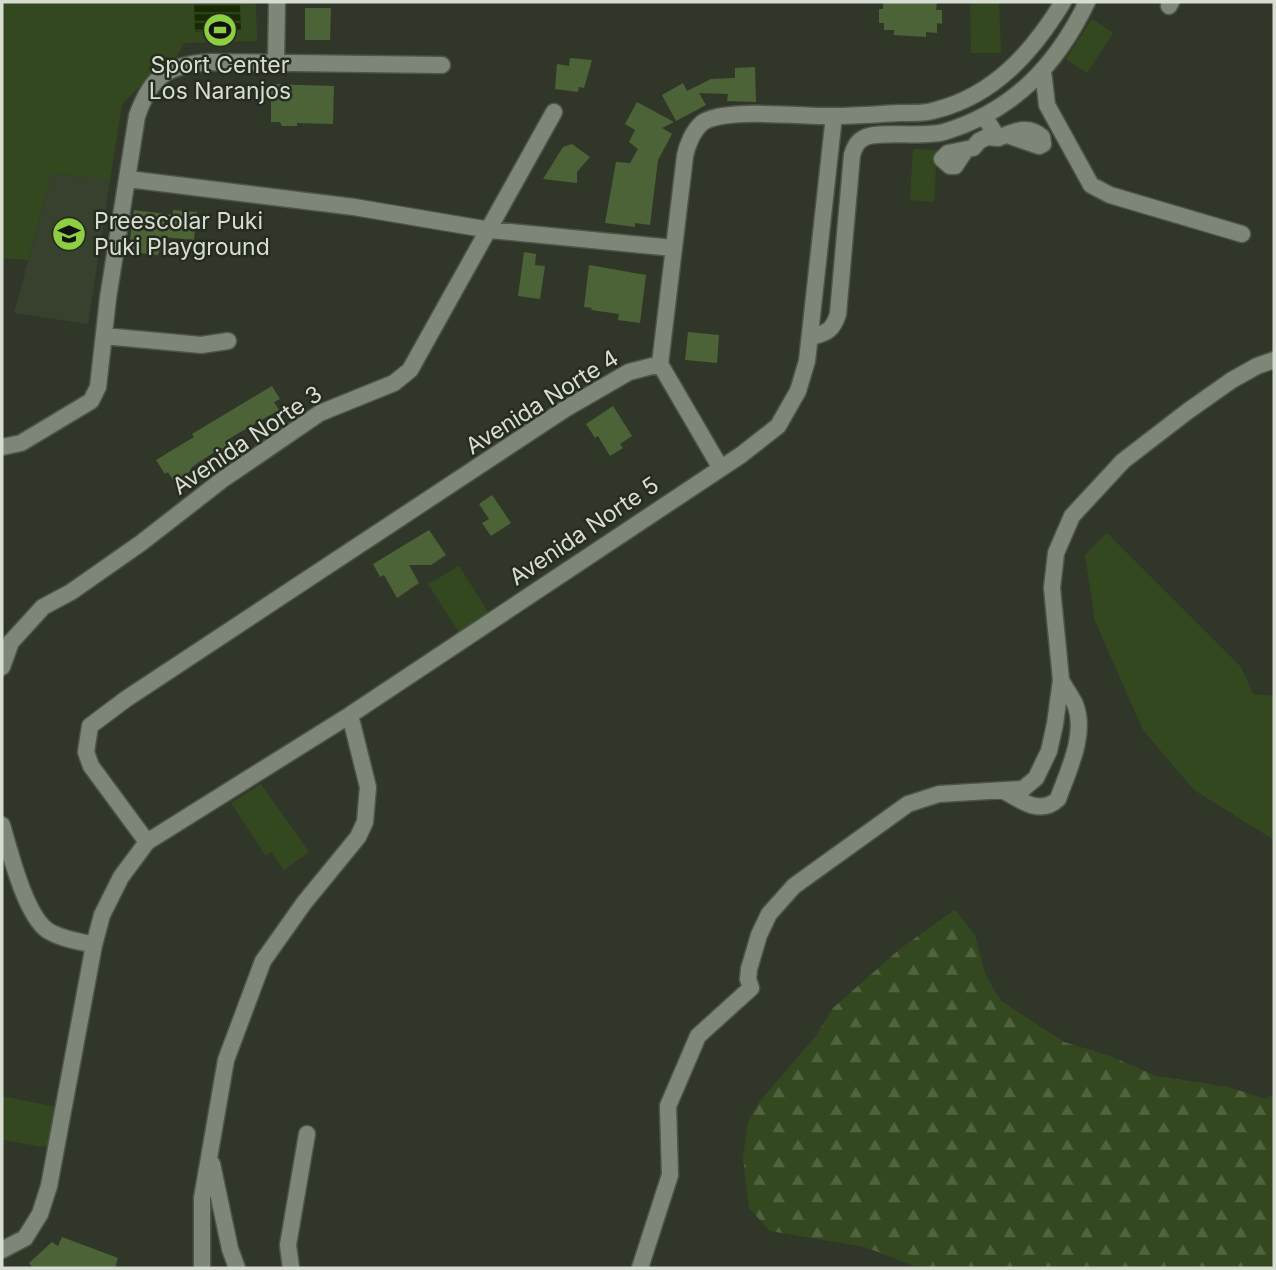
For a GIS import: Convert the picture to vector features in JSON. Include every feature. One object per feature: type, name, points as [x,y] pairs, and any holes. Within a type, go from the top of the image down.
[{"type":"street","points":[[276,63],[277,2]]},
{"type":"street","points":[[720,467],[660,364],[688,144],[702,124],[715,118],[763,114],[834,117],[925,112],[950,106],[980,92],[1016,66],[1032,48],[1063,2]]},
{"type":"street","points":[[811,337],[827,333],[834,326],[838,314],[855,146],[870,135],[927,135],[943,132],[996,110],[1020,93],[1043,71],[1087,2]]},
{"type":"street","points":[[2,447],[21,443],[91,401],[98,387],[108,298],[137,116],[145,95],[158,80],[177,66],[209,62],[442,65]]},
{"type":"street","points":[[1043,71],[1047,105],[1091,185],[1110,195],[1241,234]]},
{"type":"street","name":"Avenida Norte 3","points":[[2,667],[11,642],[43,607],[71,592],[141,543],[222,480],[320,413],[394,383],[410,370],[554,112]]},
{"type":"street","points":[[925,112],[927,135]]},
{"type":"street","points":[[965,151],[987,138],[1002,136],[984,116]]},
{"type":"street","name":"Avenida Norte 5","points":[[147,842],[350,715],[741,455],[778,426],[798,391],[807,361],[834,117]]},
{"type":"street","points":[[128,179],[354,207],[490,230],[673,248]]},
{"type":"street","points":[[104,336],[201,345],[228,341]]},
{"type":"street","points":[[640,1268],[670,1175],[668,1106],[698,1036],[751,988],[748,979],[753,951],[769,914],[794,886],[908,804],[939,794],[1023,789],[1036,778],[1045,760],[1055,724],[1060,680],[1052,587],[1056,552],[1072,516],[1123,461],[1233,380],[1274,360]]},
{"type":"street","name":"Avenida Norte 4","points":[[147,842],[91,766],[86,752],[90,726],[126,699],[565,409],[629,372],[660,364]]},
{"type":"street","points":[[1006,792],[1029,805],[1044,807],[1052,805],[1058,799],[1076,750],[1077,728],[1075,705],[1060,680]]},
{"type":"street","points":[[202,1268],[202,1198],[226,1060],[263,961],[304,903],[358,837],[365,822],[368,787],[350,715]]},
{"type":"street","points":[[2,825],[22,887],[37,919],[55,934],[94,945]]},
{"type":"street","points":[[2,1250],[25,1238],[40,1214],[49,1186],[102,915],[115,888],[147,842]]},
{"type":"street","points":[[291,1268],[288,1245],[307,1134]]},
{"type":"street","points":[[210,1155],[230,1250],[237,1268]]},
{"type":"shaded area","points":[[194,2],[240,2],[241,30],[195,32]]},
{"type":"shaded area","name":"Preescolar Puki Puki Playground","points":[[52,173],[110,180],[88,324],[14,313]]},
{"type":"green space","points":[[256,2],[257,41],[184,43],[176,57],[122,104],[110,180],[52,173],[28,260],[2,258],[2,3]]},
{"type":"green space","points":[[970,2],[999,2],[1001,53],[971,53]]},
{"type":"green space","points":[[1092,19],[1113,33],[1087,73],[1066,59]]},
{"type":"green space","points":[[913,149],[937,150],[934,202],[910,200]]},
{"type":"green space","points":[[1107,533],[1241,667],[1253,694],[1274,696],[1274,840],[1194,790],[1143,730],[1095,621],[1085,555]]},
{"type":"green space","points":[[459,566],[488,612],[459,632],[428,584]]},
{"type":"green space","points":[[261,784],[309,852],[284,870],[271,852],[266,856],[231,803]]},
{"type":"green space","points":[[955,910],[975,935],[985,974],[1001,1001],[1064,1042],[1110,1056],[1156,1076],[1228,1087],[1266,1099],[1274,1094],[1274,1268],[919,1268],[865,1247],[770,1231],[749,1208],[743,1157],[748,1122],[760,1101],[816,1036],[833,1008],[901,948]]},
{"type":"green space","points":[[2,1096],[57,1107],[50,1148],[2,1140]]},
{"type":"building","points":[[883,2],[937,2],[936,10],[942,10],[942,24],[937,23],[937,33],[926,32],[926,37],[894,35],[894,30],[884,30],[884,23],[879,23],[879,9],[883,9]]},
{"type":"building","points":[[305,8],[331,8],[330,40],[305,40]]},
{"type":"building","points":[[570,58],[592,60],[584,88],[579,87],[578,92],[555,89],[557,64],[569,66]]},
{"type":"building","points":[[755,67],[756,102],[727,101],[728,94],[699,93],[706,105],[676,121],[662,95],[683,83],[687,91],[711,79],[735,78],[735,68]]},
{"type":"building","points":[[271,84],[334,86],[333,124],[297,123],[297,126],[282,126],[280,122],[271,122]]},
{"type":"building","points":[[637,102],[674,122],[662,128],[672,134],[658,160],[650,225],[635,223],[635,227],[605,223],[616,162],[630,163],[638,149],[629,142],[635,130],[625,124]]},
{"type":"building","points":[[572,144],[590,157],[577,172],[577,183],[543,179],[563,147]]},
{"type":"building","points":[[134,210],[173,215],[173,210],[197,212],[194,240],[163,237],[158,255],[128,255]]},
{"type":"building","points":[[524,252],[536,254],[535,265],[545,266],[540,299],[518,296]]},
{"type":"building","points":[[589,265],[646,275],[640,323],[618,320],[619,314],[584,307]]},
{"type":"building","points":[[688,332],[719,335],[717,363],[685,360]]},
{"type":"building","points":[[272,386],[280,399],[274,402],[279,410],[230,438],[234,443],[199,462],[181,477],[173,480],[168,472],[165,474],[156,460],[194,437],[192,434]]},
{"type":"building","points":[[613,406],[632,436],[620,444],[623,448],[610,456],[598,436],[595,438],[586,424]]},
{"type":"building","points":[[492,495],[511,523],[491,536],[482,523],[489,519],[479,504]]},
{"type":"building","points":[[429,530],[446,555],[431,565],[409,565],[419,583],[397,598],[384,575],[380,577],[373,564]]},
{"type":"building","points":[[62,1237],[118,1258],[115,1268],[33,1268],[29,1263],[52,1242],[58,1246]]},
{"type":"place","name":"Sport Center Los Naranjos","points":[[220,30]]},
{"type":"place","name":"Preescolar Puki Puki Playground","points":[[69,234]]}]
